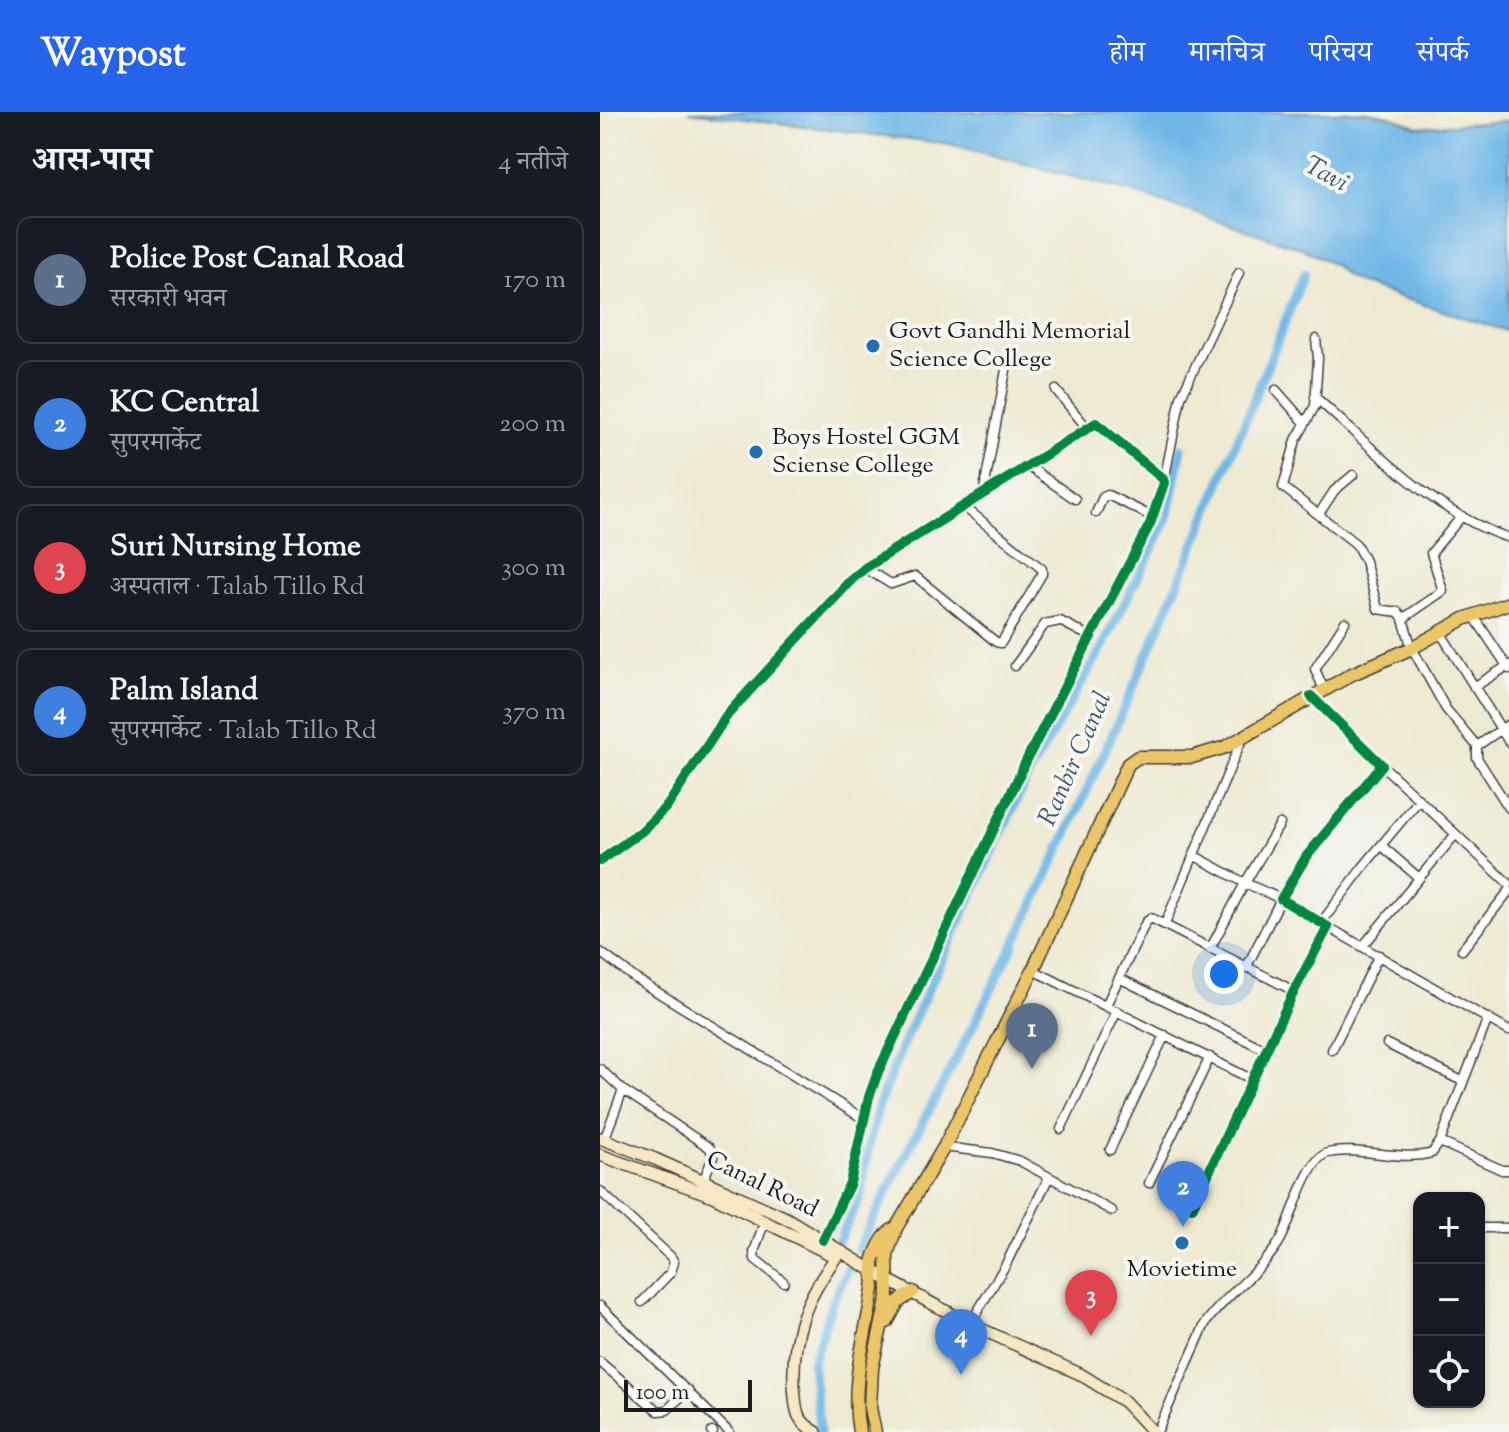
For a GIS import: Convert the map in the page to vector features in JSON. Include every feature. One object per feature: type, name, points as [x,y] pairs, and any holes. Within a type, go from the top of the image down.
[{"type":"highway","points":[[859,1432],[855,1412],[857,1376],[879,1275],[896,1228],[944,1147],[1033,970],[1128,764],[1138,757],[1192,757],[1226,747],[1311,696],[1322,686],[1412,648],[1473,615],[1509,603]]},
{"type":"highway","points":[[875,1432],[870,1390],[888,1296],[879,1275]]},
{"type":"highway","points":[[878,1337],[898,1302],[913,1292]]},
{"type":"main road","name":"Canal Road","points":[[602,1139],[786,1218],[879,1275],[970,1324],[1108,1390],[1141,1416],[1155,1432]]},
{"type":"main road","name":"Canal Road","points":[[600,1155],[713,1196],[836,1257],[815,1286],[795,1342],[795,1400],[800,1421],[814,1430]]},
{"type":"street","points":[[823,1240],[850,1183],[878,1072],[1031,751],[1153,517],[1164,481],[1182,394],[1239,273]]},
{"type":"street","points":[[1316,339],[1318,358],[1314,409],[1296,440],[1282,485],[1351,538],[1363,554],[1378,609],[1398,612],[1406,624],[1412,648],[1446,709],[1477,746],[1477,758],[1509,808]]},
{"type":"street","points":[[983,495],[1006,370]]},
{"type":"street","points":[[1056,390],[1087,428]]},
{"type":"street","points":[[1276,390],[1305,423]]},
{"type":"street","points":[[1315,397],[1423,491],[1462,516],[1509,538]]},
{"type":"street","points":[[600,861],[642,831],[668,805],[728,714],[865,568],[1096,423],[1164,481]]},
{"type":"street","points":[[1028,466],[1075,499]]},
{"type":"street","points":[[1319,514],[1334,491],[1353,475]]},
{"type":"street","points":[[1096,513],[1103,497],[1108,495],[1153,517]]},
{"type":"street","points":[[865,568],[891,584],[915,576],[1001,643],[1041,576],[1042,569],[963,506]]},
{"type":"street","points":[[1406,624],[1443,591],[1431,550],[1462,516]]},
{"type":"street","points":[[1473,615],[1508,667],[1474,687]]},
{"type":"street","points":[[1015,666],[1045,624],[1060,621],[1091,637]]},
{"type":"street","points":[[1322,686],[1316,668],[1345,622]]},
{"type":"street","points":[[1440,632],[1474,687],[1505,727],[1509,742]]},
{"type":"street","points":[[1311,696],[1509,884]]},
{"type":"street","points":[[1477,746],[1505,727]]},
{"type":"street","points":[[1165,924],[1242,739]]},
{"type":"street","points":[[1246,968],[1306,857],[1382,765]]},
{"type":"street","points":[[1498,792],[1509,785]]},
{"type":"street","points":[[1192,1208],[1325,925],[1363,867],[1419,800]]},
{"type":"street","points":[[1210,949],[1280,824]]},
{"type":"street","points":[[1363,946],[1455,835]]},
{"type":"street","points":[[1382,846],[1419,878]]},
{"type":"street","points":[[1195,856],[1281,899],[1509,1031]]},
{"type":"street","points":[[1462,950],[1509,891]]},
{"type":"street","points":[[1106,1005],[1146,922],[1154,918],[1294,991]]},
{"type":"street","points":[[600,952],[636,979],[864,1119]]},
{"type":"street","points":[[1332,1050],[1379,955]]},
{"type":"street","points":[[1033,970],[1253,1080]]},
{"type":"street","points":[[1119,978],[1268,1051]]},
{"type":"street","points":[[1061,1129],[1117,1011]]},
{"type":"street","points":[[1155,1432],[1205,1324],[1273,1251],[1283,1236],[1315,1162],[1324,1155],[1432,1153],[1440,1142],[1488,1018]]},
{"type":"street","points":[[1110,1150],[1165,1035]]},
{"type":"street","points":[[1387,1044],[1462,1081]]},
{"type":"street","points":[[1149,1183],[1210,1057]]},
{"type":"street","points":[[600,1069],[623,1090],[710,1148],[713,1157],[703,1181]]},
{"type":"street","points":[[602,1139],[623,1090]]},
{"type":"street","points":[[1440,1142],[1502,1170],[1509,1170]]},
{"type":"street","points":[[944,1147],[1008,1157],[1112,1211]]},
{"type":"street","points":[[970,1324],[1006,1264],[1049,1177]]},
{"type":"street","points":[[600,1191],[674,1262],[671,1272],[642,1302]]},
{"type":"street","points":[[765,1220],[754,1252],[755,1259],[784,1282]]},
{"type":"street","points":[[1485,1228],[1509,1228]]},
{"type":"street","points":[[600,1306],[729,1432]]},
{"type":"street","points":[[600,1362],[658,1411],[667,1410],[688,1390]]},
{"type":"water","name":"Tavi","points":[[688,112],[1368,112],[1390,116],[1418,127],[1509,121],[1509,332],[1362,285],[1336,266],[1304,249],[1131,192],[950,144]]},
{"type":"waterway","name":"Ranbir Canal","points":[[858,1249],[999,975],[1095,773],[1203,525],[1304,274]]},
{"type":"waterway","name":"Ranbir Canal","points":[[839,1240],[861,1196],[879,1104],[905,1039],[1029,774],[1102,648],[1168,518],[1182,448]]},
{"type":"waterway","name":"Ranbir Canal","points":[[820,1432],[812,1364],[832,1303],[850,1265]]},
{"type":"cycle path","points":[[600,861],[642,831],[668,805],[728,714],[865,568],[1096,423],[1163,479],[1150,524],[1031,751],[878,1072],[869,1097],[850,1183],[823,1240]]},
{"type":"cycle path","points":[[1192,1208],[1294,991],[1328,927],[1281,899],[1306,857],[1382,765],[1311,696]]},
{"type":"place","name":"Govt Gandhi Memorial Science College","points":[[873,346]]},
{"type":"place","name":"Boys Hostel GGM Sciense College","points":[[756,452]]},
{"type":"place","name":"Police Post Canal Road","points":[[1032,1069]]},
{"type":"place","name":"KC Central","points":[[1183,1227]]},
{"type":"place","name":"Movietime","points":[[1182,1243]]},
{"type":"place","name":"Suri Nursing Home","points":[[1091,1336]]},
{"type":"place","name":"Palm Island","points":[[961,1375]]}]
